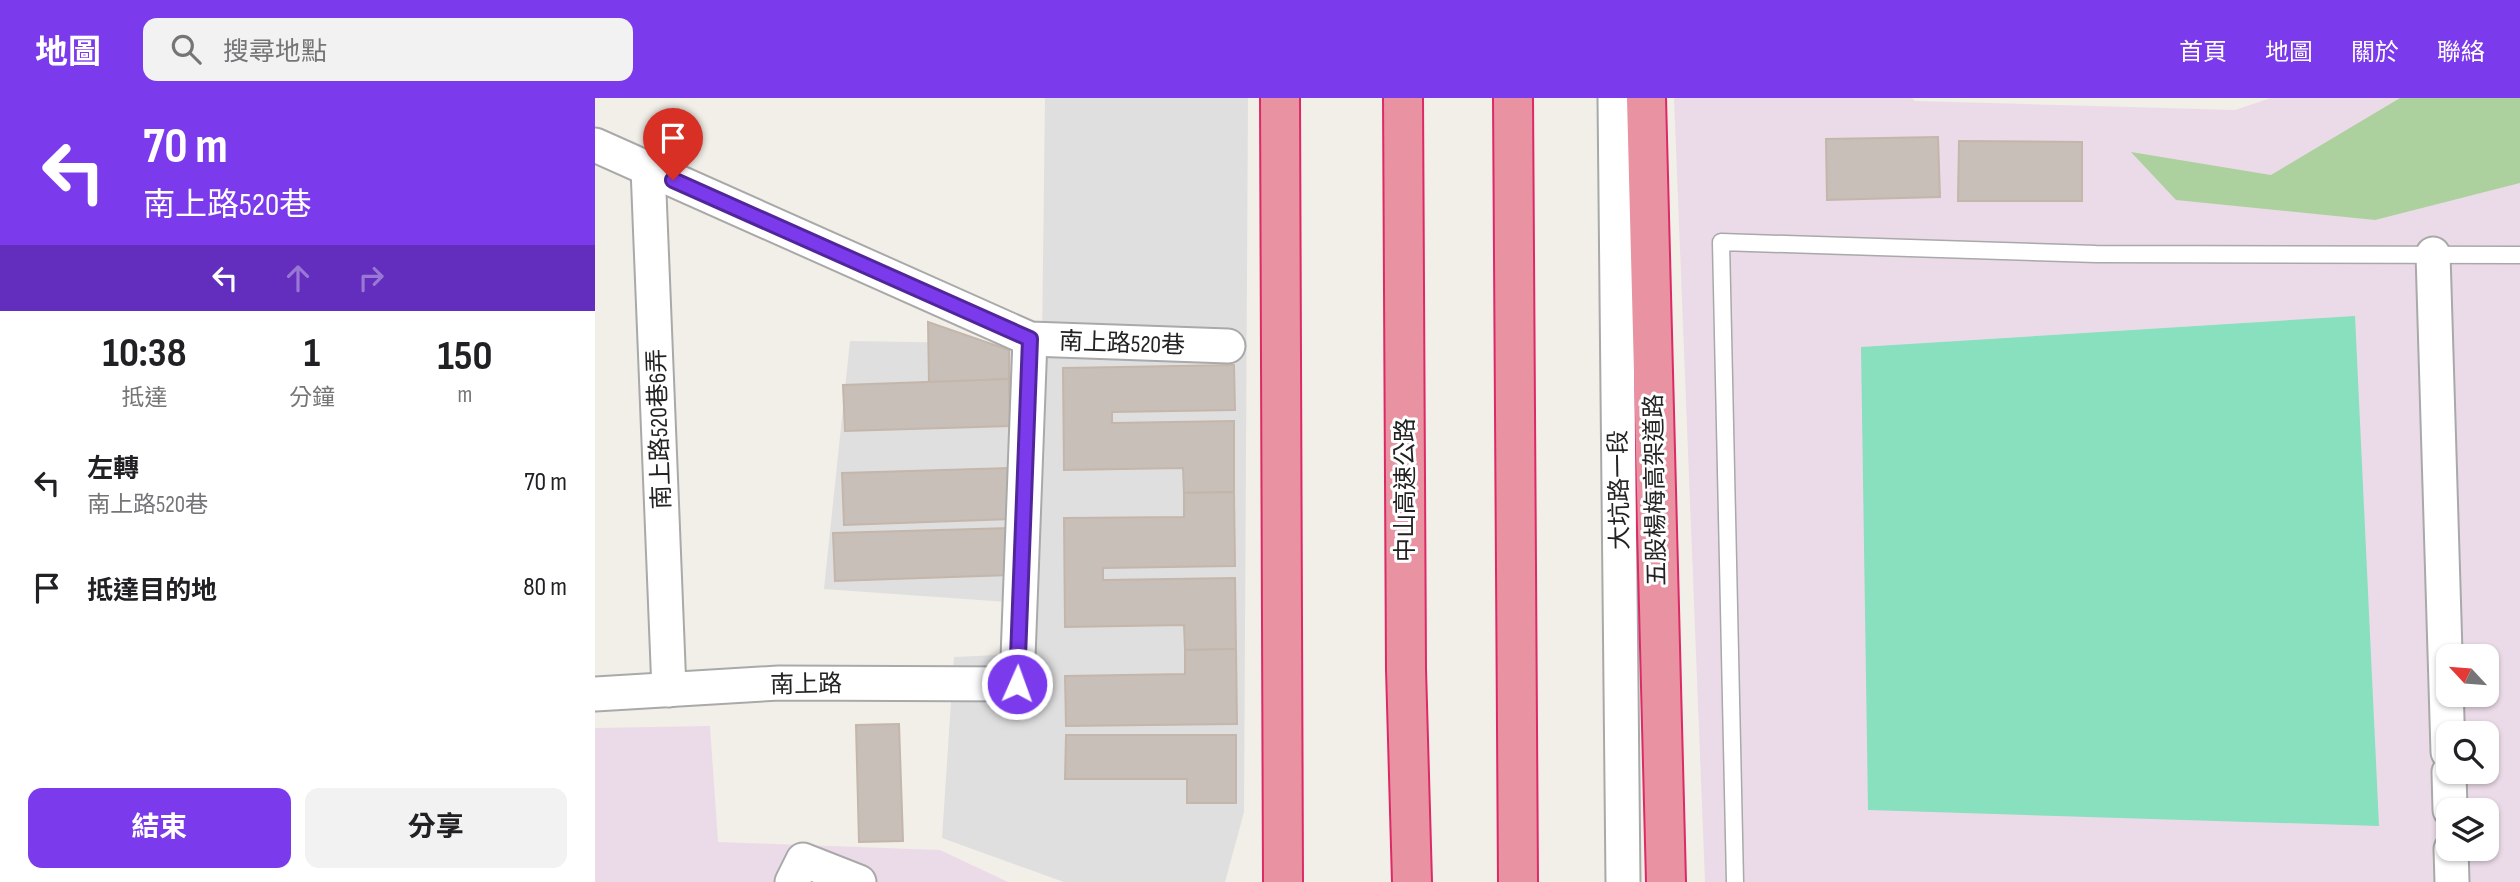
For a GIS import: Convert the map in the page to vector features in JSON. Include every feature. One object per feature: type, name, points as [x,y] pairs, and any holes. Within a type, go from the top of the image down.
[{"type":"highway","points":[[1280,98],[1283,882]]},
{"type":"highway","name":"中山高速公路","points":[[1403,98],[1406,669],[1412,882]]},
{"type":"highway","points":[[1513,98],[1518,882]]},
{"type":"highway","name":"五股楊梅高架道路","points":[[1646,98],[1661,774],[1666,882]]},
{"type":"street","name":"大坑路一段","points":[[1615,98],[1623,882]]},
{"type":"street","name":"南上路520巷","points":[[595,145],[1030,339],[1228,346]]},
{"type":"street","name":"南上路520巷6弄","points":[[648,168],[669,690]]},
{"type":"street","points":[[2433,254],[2447,721]]},
{"type":"street","name":"南上路","points":[[595,694],[779,683],[1017,684],[1030,339]]},
{"type":"street","points":[[792,882],[803,860],[859,882]]},
{"type":"street","points":[[2451,861],[2452,882]]},
{"type":"lane","points":[[1735,882],[1721,242],[2096,254],[2520,255]]},
{"type":"shaded area","points":[[1045,98],[1248,98],[1244,812],[1225,882],[1064,882],[942,838],[954,657],[1018,654],[1021,603],[824,589],[850,341],[1042,344]]},
{"type":"shaded area","points":[[1674,98],[1912,98],[1915,101],[2235,110],[2271,98],[2520,98],[2520,882],[1705,882]]},
{"type":"shaded area","points":[[710,726],[718,842],[940,850],[1008,882],[595,882],[595,728]]},
{"type":"green space","points":[[2400,98],[2520,98],[2520,183],[2375,220],[2176,200],[2131,152],[2271,175]]},
{"type":"green space","points":[[2355,316],[2379,826],[1868,810],[1861,347]]},
{"type":"building","points":[[1938,137],[1940,197],[1827,200],[1826,139]]},
{"type":"building","points":[[1959,141],[2082,142],[2082,201],[1958,201]]},
{"type":"building","points":[[928,322],[1009,350],[1009,379],[929,383]]},
{"type":"building","points":[[1234,365],[1235,410],[1112,412],[1112,423],[1234,421],[1234,492],[1184,493],[1183,468],[1064,470],[1063,368]]},
{"type":"building","points":[[1009,379],[1010,426],[845,431],[843,385]]},
{"type":"building","points":[[1010,468],[1012,519],[844,525],[842,473]]},
{"type":"building","points":[[1234,492],[1235,566],[1103,568],[1103,580],[1235,578],[1236,649],[1185,650],[1184,625],[1065,627],[1064,518],[1184,517],[1184,493]]},
{"type":"building","points":[[1010,528],[1011,575],[835,581],[833,533]]},
{"type":"building","points":[[1236,649],[1237,724],[1066,726],[1065,676],[1185,674],[1185,650]]},
{"type":"building","points":[[899,724],[903,841],[859,842],[856,725]]},
{"type":"building","points":[[1066,735],[1236,735],[1236,803],[1187,803],[1187,779],[1065,779]]},
{"type":"route","points":[[673,180],[1030,339],[1017,684]]}]
